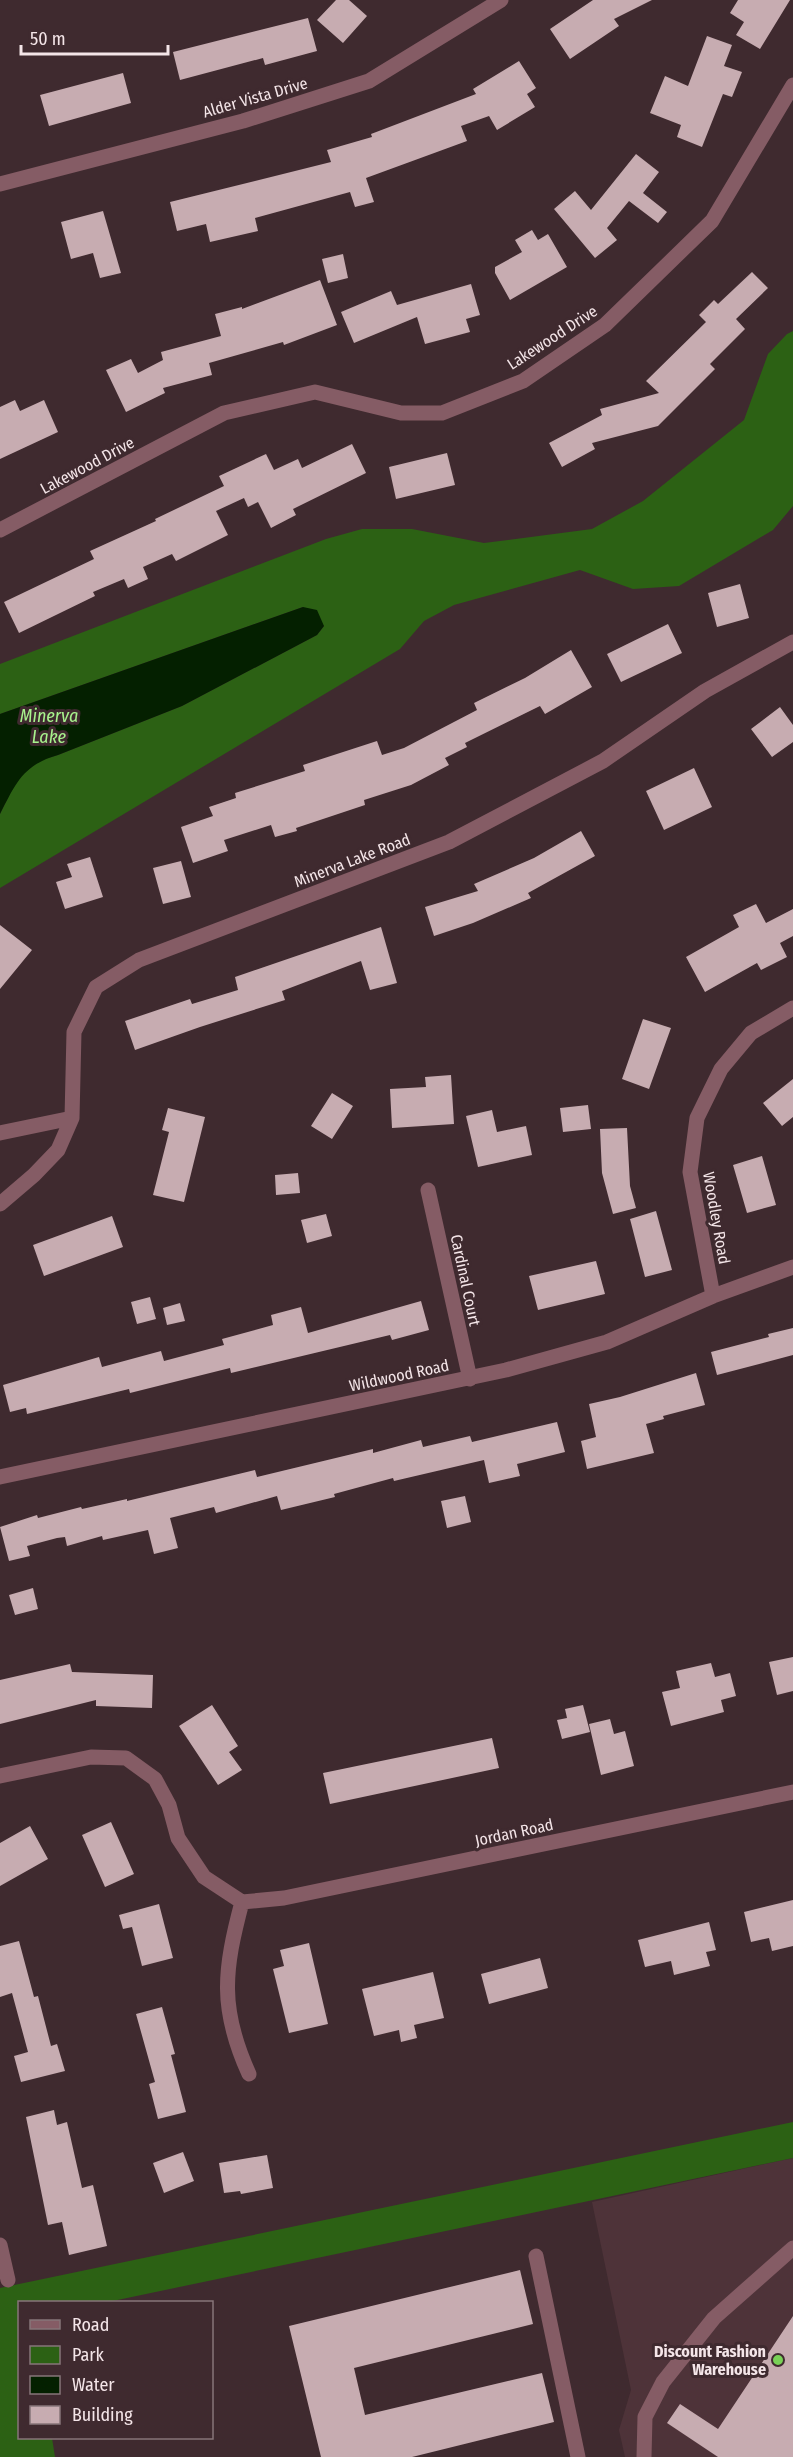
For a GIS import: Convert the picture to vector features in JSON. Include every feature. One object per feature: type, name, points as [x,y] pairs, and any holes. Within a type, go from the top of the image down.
[{"type":"street","name":"Alder Vista Drive","points":[[0,184],[243,121],[369,81],[501,0]]},
{"type":"street","name":"Lakewood Drive","points":[[0,530],[224,413],[315,392],[401,413],[442,414],[523,381],[605,325],[712,221],[793,85]]},
{"type":"street","name":"Minerva Lake Road","points":[[72,1118],[74,1032],[96,987],[139,960],[449,842],[603,760],[705,691],[793,642]]},
{"type":"street","name":"Woodley Road","points":[[713,1296],[690,1172],[697,1118],[721,1069],[751,1033],[793,1008]]},
{"type":"street","points":[[0,1133],[72,1118]]},
{"type":"street","points":[[0,1204],[34,1175],[58,1150],[72,1118]]},
{"type":"street","name":"Cardinal Court","points":[[428,1190],[470,1379]]},
{"type":"street","name":"Wildwood Road","points":[[0,1477],[470,1379],[608,1342],[713,1296],[793,1267]]},
{"type":"street","points":[[0,1776],[91,1757],[126,1758],[155,1779],[169,1804],[178,1838],[204,1877],[242,1902],[230,1947],[227,2001],[237,2046],[249,2074]]},
{"type":"street","name":"Jordan Road","points":[[242,1902],[284,1898],[793,1792]]},
{"type":"street","points":[[0,2245],[8,2280]]},
{"type":"street","points":[[644,2457],[645,2417],[663,2382],[714,2318],[793,2248]]},
{"type":"street","points":[[536,2256],[578,2457]]},
{"type":"shaded area","points":[[793,2158],[793,2457],[625,2457],[619,2430],[631,2390],[592,2202]]},
{"type":"green space","points":[[793,331],[793,506],[773,530],[679,586],[633,589],[580,570],[454,605],[424,621],[400,649],[0,888],[0,814],[18,777],[41,760],[182,706],[317,635],[324,626],[303,607],[0,714],[0,664],[326,539],[362,529],[412,529],[484,543],[592,529],[643,501],[744,420],[768,354],[787,334]]},
{"type":"green space","points":[[793,2122],[793,2158],[113,2301],[18,2301],[18,2439],[52,2439],[55,2457],[0,2457],[0,2288]]},
{"type":"water","name":"Minerva Lake","points":[[303,607],[317,610],[324,626],[317,635],[182,706],[36,764],[16,784],[0,814],[0,714]]},
{"type":"building","points":[[336,0],[349,0],[367,16],[343,43],[317,20]]},
{"type":"building","points":[[593,0],[652,0],[614,19],[619,26],[570,59],[550,29]]},
{"type":"building","points":[[738,0],[790,0],[760,49],[736,35],[744,22],[730,13]]},
{"type":"building","points":[[308,18],[317,51],[265,65],[263,58],[180,80],[173,52]]},
{"type":"building","points":[[707,36],[732,45],[724,66],[742,72],[732,97],[723,94],[702,147],[677,137],[681,125],[650,113],[665,76],[688,86]]},
{"type":"building","points":[[519,61],[536,88],[527,94],[535,107],[497,130],[489,116],[461,126],[467,141],[366,178],[374,202],[355,207],[350,192],[255,218],[258,231],[210,242],[206,224],[177,231],[170,202],[331,162],[327,150],[372,137],[371,134],[476,94],[473,89]]},
{"type":"building","points":[[123,73],[131,103],[49,126],[40,95]]},
{"type":"building","points":[[636,154],[659,172],[643,193],[667,212],[658,223],[629,201],[607,228],[617,240],[595,258],[554,209],[575,191],[591,210]]},
{"type":"building","points":[[103,211],[121,273],[100,278],[93,253],[71,259],[61,222]]},
{"type":"building","points":[[532,230],[538,240],[548,234],[567,267],[510,300],[495,273],[495,267],[522,252],[515,240]]},
{"type":"building","points":[[343,254],[348,278],[328,283],[322,259]]},
{"type":"building","points":[[752,272],[768,288],[736,319],[745,329],[710,364],[715,369],[658,426],[592,443],[595,449],[562,467],[549,443],[602,415],[600,409],[659,393],[646,381],[706,322],[699,315],[714,300],[718,304]]},
{"type":"building","points":[[320,280],[337,325],[284,345],[283,342],[209,363],[212,375],[163,388],[165,393],[126,412],[106,370],[131,359],[138,373],[163,360],[161,352],[221,336],[215,314],[242,307],[242,309]]},
{"type":"building","points":[[471,284],[480,315],[466,319],[470,332],[425,344],[417,317],[354,343],[341,312],[391,291],[397,305]]},
{"type":"building","points":[[15,400],[20,411],[44,400],[58,432],[0,459],[0,407]]},
{"type":"building","points":[[352,444],[366,473],[293,509],[296,515],[271,528],[258,502],[248,507],[244,498],[216,511],[228,535],[176,561],[172,554],[143,567],[148,579],[128,588],[124,579],[93,592],[95,596],[19,633],[4,602],[94,559],[90,551],[156,521],[155,519],[224,486],[219,476],[266,454],[274,470],[298,459],[302,468]]},
{"type":"building","points":[[447,453],[455,485],[396,499],[389,467]]},
{"type":"building","points":[[740,584],[749,618],[717,627],[708,593]]},
{"type":"building","points":[[668,624],[682,653],[621,682],[607,654]]},
{"type":"building","points":[[571,650],[592,687],[545,714],[540,706],[465,743],[467,747],[445,758],[449,765],[411,785],[364,800],[365,805],[275,837],[271,825],[224,840],[228,851],[193,863],[181,827],[213,816],[209,807],[236,798],[235,793],[305,771],[303,765],[377,741],[382,755],[404,748],[477,710],[474,703],[525,678]]},
{"type":"building","points":[[780,707],[793,725],[793,742],[772,757],[751,729]]},
{"type":"building","points":[[694,768],[712,807],[664,830],[646,791]]},
{"type":"building","points":[[581,831],[595,856],[528,893],[531,898],[473,923],[434,936],[425,907],[478,891],[474,884],[534,858]]},
{"type":"building","points":[[90,857],[103,897],[65,909],[56,882],[72,877],[67,864]]},
{"type":"building","points":[[181,861],[191,897],[163,904],[153,868]]},
{"type":"building","points":[[756,904],[766,923],[793,909],[793,936],[780,943],[787,957],[761,970],[757,963],[705,992],[686,957],[739,927],[733,915]]},
{"type":"building","points":[[0,925],[32,950],[0,989]]},
{"type":"building","points":[[381,927],[397,983],[370,990],[361,961],[282,991],[285,1000],[135,1050],[125,1021],[190,999],[192,1004],[238,990],[235,977]]},
{"type":"building","points":[[643,1019],[671,1028],[649,1089],[622,1079]]},
{"type":"building","points":[[451,1075],[454,1124],[392,1128],[390,1089],[426,1087],[425,1077]]},
{"type":"building","points":[[793,1079],[793,1117],[782,1126],[763,1103]]},
{"type":"building","points":[[332,1093],[353,1106],[332,1139],[311,1126]]},
{"type":"building","points":[[588,1105],[591,1129],[563,1132],[560,1108]]},
{"type":"building","points":[[168,1108],[205,1117],[184,1202],[153,1195],[169,1132],[162,1130]]},
{"type":"building","points":[[492,1110],[497,1132],[526,1126],[532,1155],[478,1167],[466,1116]]},
{"type":"building","points":[[627,1128],[630,1186],[636,1208],[613,1214],[602,1173],[600,1129]]},
{"type":"building","points":[[762,1156],[776,1205],[747,1213],[733,1165]]},
{"type":"building","points":[[298,1173],[300,1193],[276,1195],[275,1175]]},
{"type":"building","points":[[656,1211],[672,1270],[645,1277],[630,1219]]},
{"type":"building","points":[[326,1214],[332,1236],[307,1243],[301,1220]]},
{"type":"building","points":[[112,1216],[123,1247],[44,1276],[33,1245]]},
{"type":"building","points":[[596,1261],[605,1294],[538,1310],[529,1276]]},
{"type":"building","points":[[150,1297],[156,1319],[137,1324],[131,1302]]},
{"type":"building","points":[[421,1301],[429,1330],[392,1340],[390,1335],[231,1373],[230,1368],[130,1393],[129,1389],[27,1414],[26,1408],[10,1412],[3,1385],[99,1357],[102,1367],[161,1351],[164,1361],[224,1345],[222,1339],[273,1325],[271,1315],[301,1307],[308,1333]]},
{"type":"building","points":[[180,1303],[185,1321],[167,1325],[163,1308]]},
{"type":"building","points":[[793,1328],[793,1355],[717,1375],[711,1352],[769,1337],[768,1334]]},
{"type":"building","points":[[696,1373],[705,1405],[663,1416],[664,1419],[646,1424],[654,1453],[587,1469],[581,1441],[596,1437],[589,1404],[620,1397]]},
{"type":"building","points":[[557,1422],[565,1452],[517,1464],[520,1476],[489,1483],[484,1460],[394,1481],[393,1478],[334,1494],[335,1497],[281,1510],[277,1496],[216,1513],[214,1507],[170,1518],[178,1548],[154,1554],[148,1530],[103,1540],[102,1536],[67,1546],[65,1537],[57,1538],[27,1546],[30,1556],[9,1561],[0,1527],[37,1515],[38,1518],[81,1507],[82,1509],[127,1499],[127,1501],[255,1470],[257,1477],[373,1449],[373,1453],[421,1440],[423,1447],[470,1436],[472,1442]]},
{"type":"building","points":[[465,1496],[471,1522],[447,1528],[441,1501]]},
{"type":"building","points":[[33,1588],[38,1609],[15,1615],[9,1595]]},
{"type":"building","points":[[793,1657],[793,1691],[777,1695],[769,1662]]},
{"type":"building","points":[[711,1663],[715,1677],[730,1673],[736,1696],[721,1700],[724,1712],[671,1726],[662,1692],[680,1688],[676,1671]]},
{"type":"building","points":[[70,1664],[72,1672],[153,1675],[152,1708],[96,1706],[96,1700],[0,1724],[0,1680]]},
{"type":"building","points":[[212,1705],[238,1746],[229,1752],[242,1770],[218,1785],[179,1726]]},
{"type":"building","points":[[583,1705],[590,1732],[562,1739],[557,1720],[567,1718],[565,1709]]},
{"type":"building","points":[[610,1719],[614,1734],[625,1731],[634,1766],[601,1775],[589,1724]]},
{"type":"building","points":[[492,1738],[499,1768],[330,1804],[323,1773]]},
{"type":"building","points":[[111,1822],[134,1874],[105,1887],[82,1835]]},
{"type":"building","points":[[30,1826],[48,1859],[0,1886],[0,1843]]},
{"type":"building","points":[[793,1900],[793,1946],[772,1951],[769,1938],[751,1942],[744,1912]]},
{"type":"building","points":[[159,1904],[173,1958],[142,1966],[132,1927],[123,1929],[119,1915]]},
{"type":"building","points":[[709,1922],[716,1950],[706,1952],[710,1966],[674,1975],[671,1961],[645,1967],[638,1940]]},
{"type":"building","points":[[19,1941],[34,1997],[38,1996],[51,2046],[57,2044],[65,2071],[21,2082],[14,2056],[28,2052],[12,1993],[0,1997],[0,1946]]},
{"type":"building","points":[[309,1943],[328,2024],[289,2033],[273,1969],[284,1966],[280,1950]]},
{"type":"building","points":[[540,1958],[548,1988],[489,2004],[481,1974]]},
{"type":"building","points":[[433,1972],[444,2018],[414,2025],[417,2038],[401,2042],[399,2030],[374,2036],[362,1989]]},
{"type":"building","points":[[162,2007],[175,2054],[171,2055],[186,2112],[158,2119],[149,2084],[155,2082],[136,2014]]},
{"type":"building","points":[[54,2110],[57,2125],[67,2122],[82,2188],[93,2185],[107,2246],[69,2255],[62,2222],[48,2225],[26,2117]]},
{"type":"building","points":[[183,2152],[194,2181],[164,2193],[153,2163]]},
{"type":"building","points":[[267,2155],[273,2188],[241,2194],[240,2191],[224,2193],[219,2163]]},
{"type":"building","points":[[520,2270],[533,2324],[354,2368],[365,2415],[542,2373],[554,2422],[412,2457],[321,2457],[289,2326]]},
{"type":"building","name":"Discount Fashion Warehouse","points":[[793,2316],[793,2457],[718,2457],[667,2423],[680,2404],[718,2429]]},
{"type":"place","name":"Discount Fashion Warehouse","points":[[778,2360]]}]
